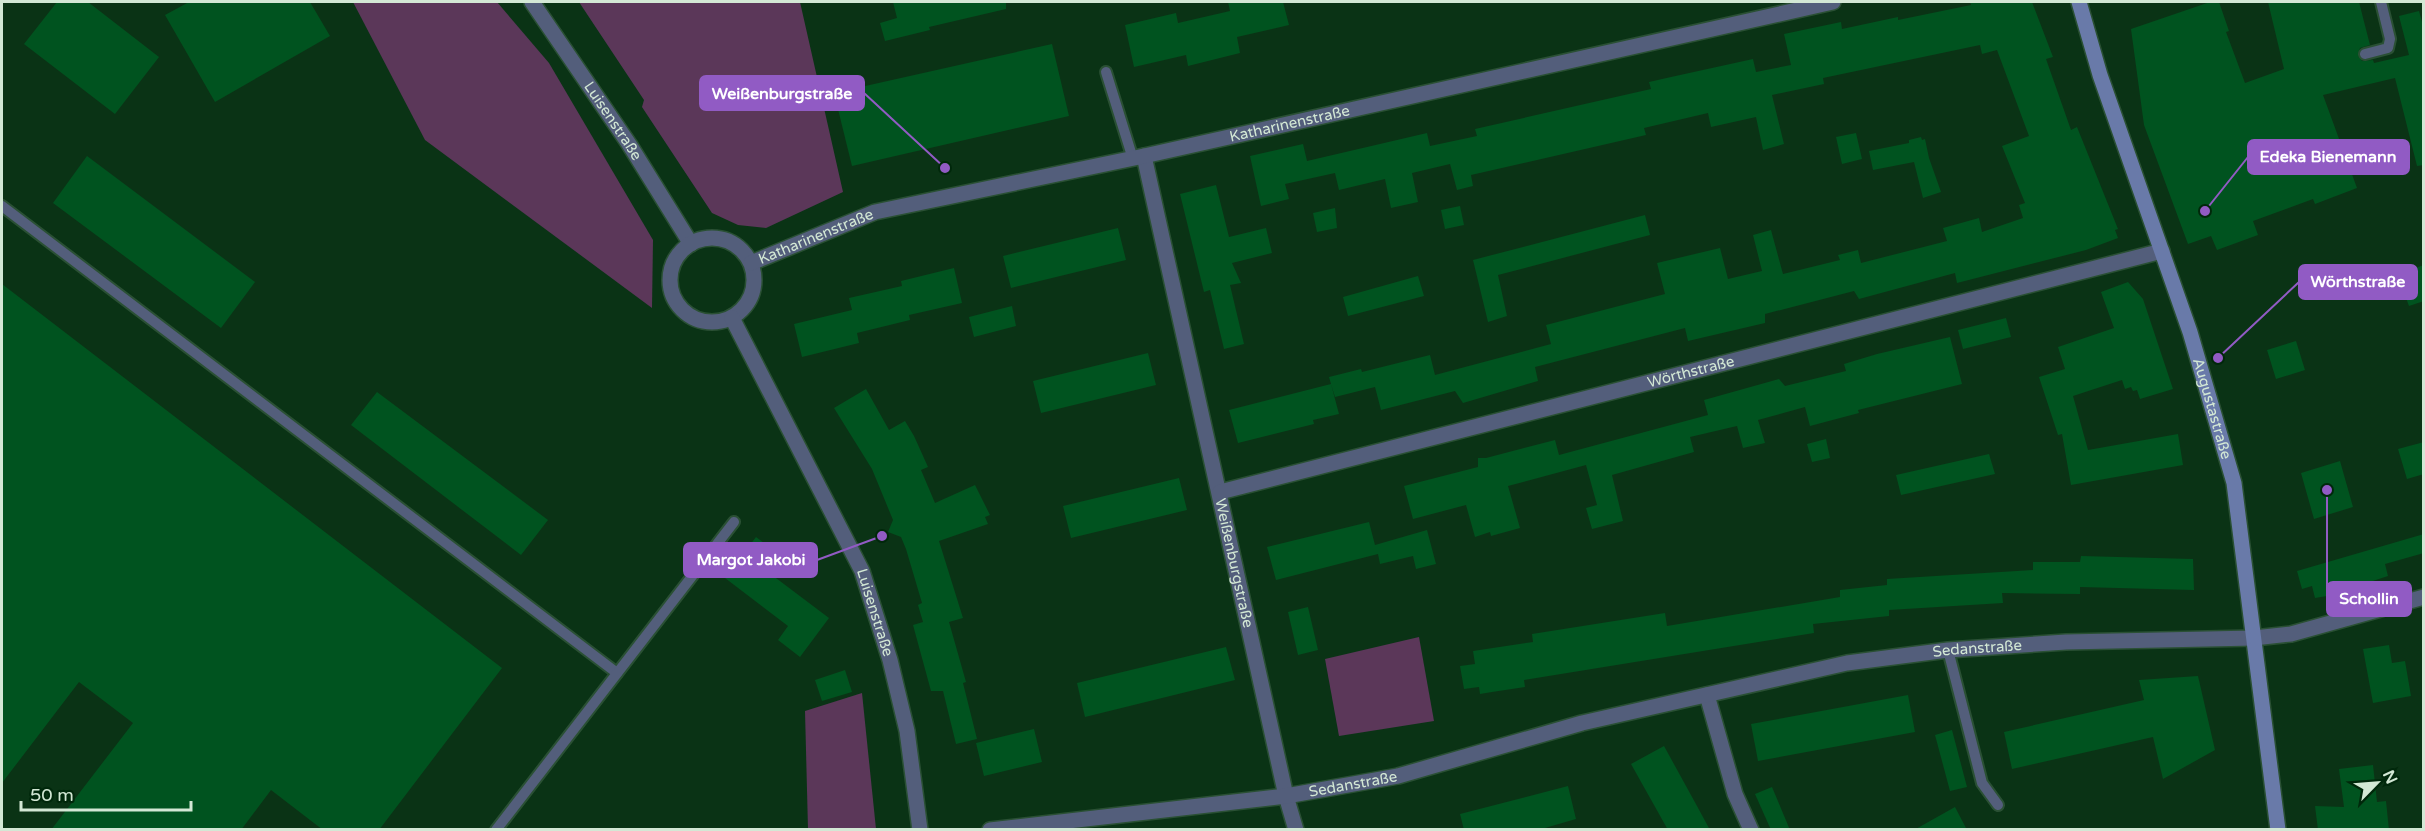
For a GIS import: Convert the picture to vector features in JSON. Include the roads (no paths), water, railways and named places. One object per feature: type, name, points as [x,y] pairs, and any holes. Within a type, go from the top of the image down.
[{"type":"main road","name":"Augustastraße","points":[[2079,2],[2100,75],[2190,332],[2234,483],[2278,830]]},
{"type":"street","name":"Luisenstraße","points":[[532,2],[629,144],[691,243]]},
{"type":"street","name":"Katharinenstraße","points":[[751,263],[875,212],[1138,158],[1833,2]]},
{"type":"street","name":"Weißenburgstraße","points":[[1138,158],[1220,492],[1286,796],[1296,830]]},
{"type":"street","points":[[718,238],[732,243],[743,251],[751,263],[754,288],[750,300],[732,318],[718,322],[704,322],[690,317],[679,307],[672,294],[669,280],[672,265],[691,243],[718,238]]},
{"type":"street","name":"Wörthstraße","points":[[1220,492],[2162,251]]},
{"type":"street","name":"Luisenstraße","points":[[732,318],[862,571],[890,660],[907,731],[920,830]]},
{"type":"street","name":"Sedanstraße","points":[[990,830],[1286,796],[1398,776],[1582,723],[1847,663],[1948,650],[2066,642],[2254,638],[2291,634],[2424,597]]},
{"type":"street","points":[[1707,695],[1735,794],[1751,830]]},
{"type":"lane","points":[[2365,54],[2388,48],[2390,39],[2381,2]]},
{"type":"lane","points":[[1106,72],[1138,158]]},
{"type":"lane","points":[[2,206],[617,673]]},
{"type":"lane","points":[[496,830],[734,522]]},
{"type":"lane","points":[[1948,650],[1982,783],[1998,805]]},
{"type":"place","name":"Weißenburgstraße","points":[[945,168]]},
{"type":"place","name":"Edeka Bienemann","points":[[2205,211]]},
{"type":"place","name":"Wörthstraße","points":[[2218,358]]},
{"type":"place","name":"Schollin","points":[[2327,490]]},
{"type":"place","name":"Margot Jakobi","points":[[882,536]]}]
